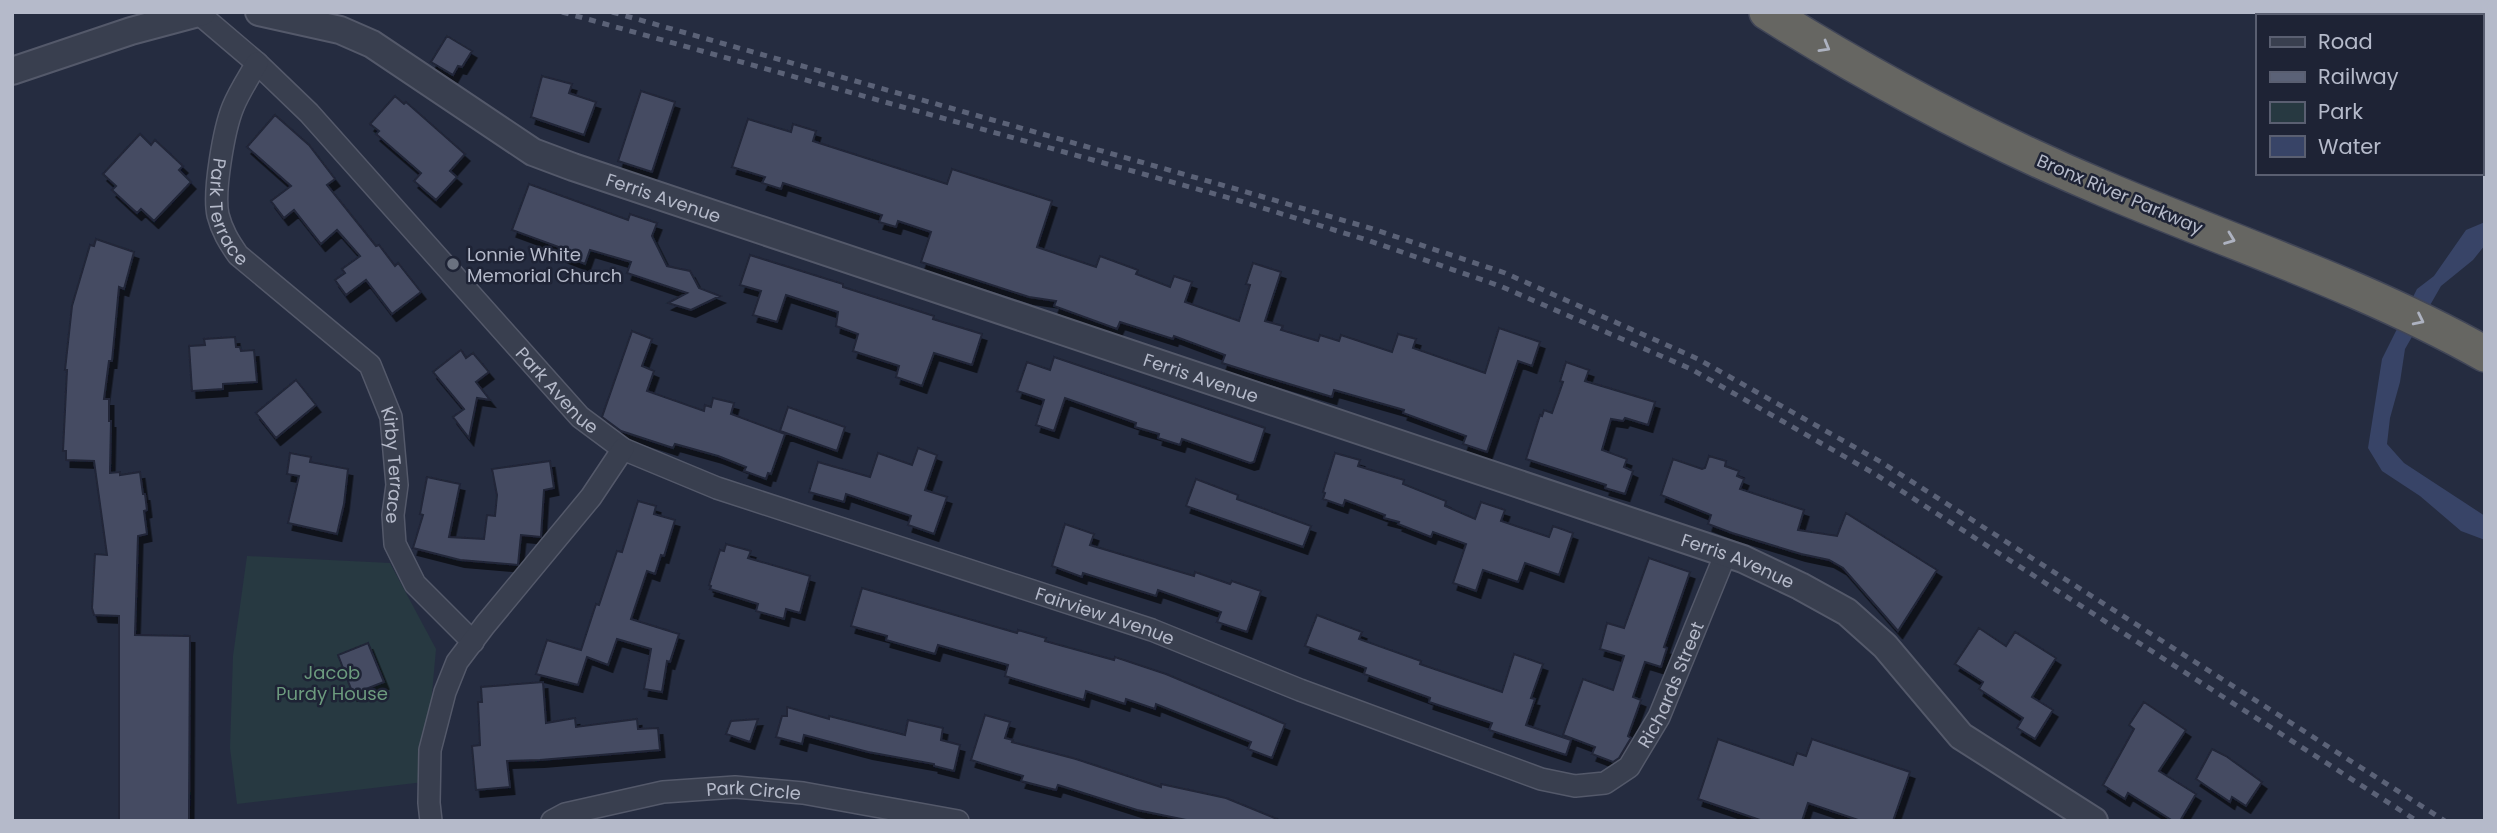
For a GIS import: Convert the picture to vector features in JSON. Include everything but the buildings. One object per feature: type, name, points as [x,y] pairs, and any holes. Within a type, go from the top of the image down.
[{"type":"highway","name":"Bronx River Parkway","points":[[1767,12],[1893,86],[2022,153],[2106,190],[2368,296],[2477,350]]},
{"type":"street","name":"Park Avenue","points":[[199,12],[309,113],[580,417],[624,449]]},
{"type":"street","points":[[12,71],[131,31],[199,12]]},
{"type":"street","name":"Ferris Avenue","points":[[259,12],[340,30],[372,44],[533,152],[1727,553],[1800,586],[1847,612],[1885,646],[1961,736],[2094,821]]},
{"type":"street","name":"Park Terrace","points":[[257,63],[233,107],[225,134],[218,214],[225,237],[238,255],[325,326]]},
{"type":"street","name":"Kirby Terrace","points":[[325,326],[370,365],[391,417],[397,485],[393,515],[395,544],[415,584],[473,642]]},
{"type":"street","points":[[431,821],[430,750],[445,692],[457,662],[591,497],[624,449]]},
{"type":"street","name":"Fairview Avenue","points":[[624,449],[717,488],[1152,630],[1300,690],[1541,779],[1574,786],[1585,785]]},
{"type":"street","name":"Richards Street","points":[[1585,785],[1605,783],[1629,767],[1659,717],[1727,553]]},
{"type":"street","name":"Park Circle","points":[[552,821],[565,814],[663,792],[735,787],[803,793],[958,821]]},
{"type":"green space","name":"Jacob Purdy House","points":[[247,556],[390,563],[436,649],[424,782],[237,804],[230,748],[233,656]]},
{"type":"water","points":[[2485,222],[2485,245],[2473,260],[2441,286],[2405,349],[2387,444],[2404,463],[2485,516],[2485,540],[2461,531],[2420,496],[2382,471],[2368,448],[2382,359],[2417,289],[2434,276],[2466,230]]},
{"type":"railway","points":[[562,12],[1240,201],[1370,241],[1500,286],[1691,369],[1875,474],[2417,821]]},
{"type":"railway","points":[[612,12],[1243,191],[1373,229],[1505,273],[1698,359],[1881,462],[2445,821]]},
{"type":"place","name":"Lonnie White Memorial Church","points":[[453,264]]}]
